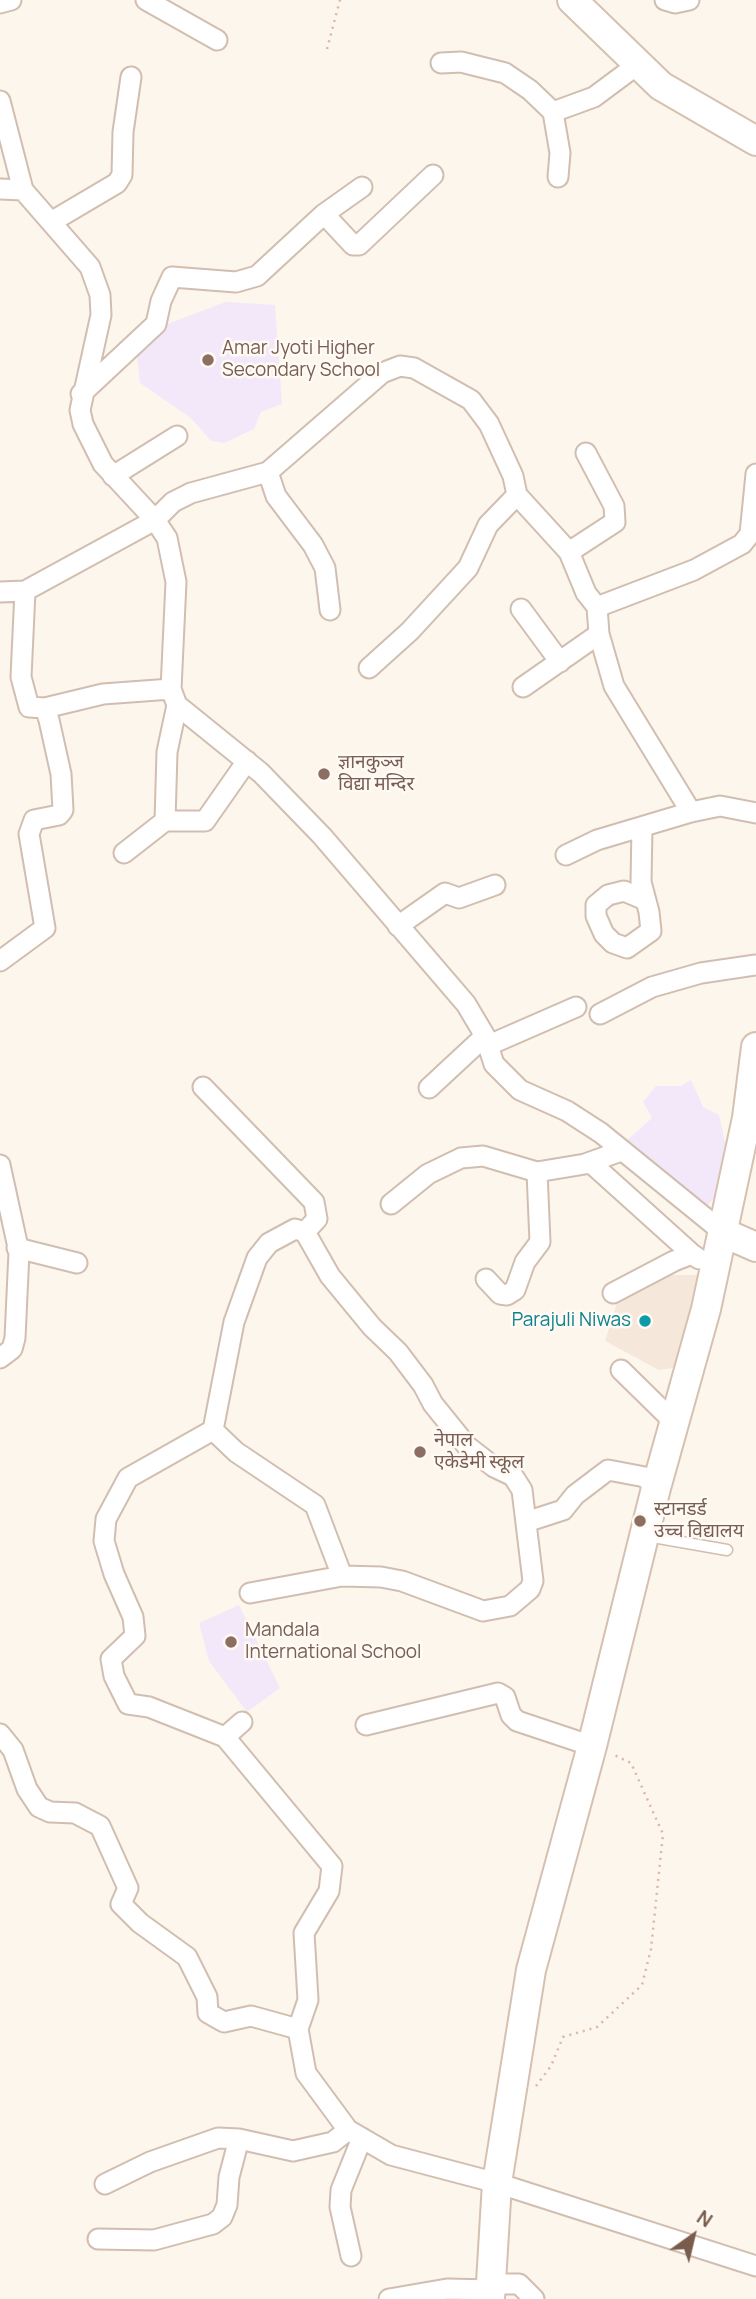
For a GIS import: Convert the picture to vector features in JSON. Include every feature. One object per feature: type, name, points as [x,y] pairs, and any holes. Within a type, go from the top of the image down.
[{"type":"street","points":[[0,3],[11,0]]},
{"type":"street","points":[[146,0],[217,40]]},
{"type":"street","points":[[572,0],[662,86],[756,141]]},
{"type":"street","points":[[665,0],[675,3],[690,0]]},
{"type":"street","points":[[441,63],[460,62],[505,73],[530,90],[553,112],[560,153],[558,177]]},
{"type":"street","points":[[553,112],[594,97],[637,65]]},
{"type":"street","points":[[51,222],[117,183],[122,175],[131,77]]},
{"type":"street","points":[[0,101],[23,190],[90,267],[100,295],[101,314],[81,394],[83,424],[103,464],[155,520],[167,538],[177,582],[174,697],[167,752],[165,821]]},
{"type":"street","points":[[324,214],[354,245],[359,245],[433,175]]},
{"type":"street","points":[[81,394],[156,324],[161,302],[172,277],[236,282],[257,276],[324,214],[362,187]]},
{"type":"street","points":[[0,189],[23,190]]},
{"type":"street","points":[[0,592],[25,591],[155,520],[173,502],[191,493],[268,471],[382,373],[400,366],[414,368],[471,400],[489,424],[513,476],[517,495],[569,552],[586,593],[597,607],[599,634],[614,686],[691,812]]},
{"type":"street","points":[[113,476],[177,436]]},
{"type":"street","points":[[569,552],[615,522],[614,506],[586,453]]},
{"type":"street","points":[[268,471],[276,496],[313,545],[325,568],[330,610]]},
{"type":"street","points":[[597,607],[694,570],[742,544],[750,534],[756,474]]},
{"type":"street","points":[[369,668],[410,631],[468,568],[488,525],[517,495]]},
{"type":"street","points":[[25,591],[21,677],[29,707],[45,708],[103,694],[174,697],[247,761],[321,836],[466,1004],[486,1041],[494,1064],[520,1090],[567,1111],[601,1133],[724,1233],[756,1247]]},
{"type":"street","points":[[521,609],[560,662]]},
{"type":"street","points":[[523,687],[599,634]]},
{"type":"street","points":[[0,961],[45,928],[29,834],[34,820],[59,815],[63,810],[61,774],[45,708]]},
{"type":"street","points":[[124,853],[165,821],[205,821],[247,761]]},
{"type":"street","points":[[566,855],[597,840],[691,812],[720,806],[756,813]]},
{"type":"street","points":[[642,827],[640,858],[645,900]]},
{"type":"street","points":[[398,926],[445,893],[458,898],[495,885]]},
{"type":"street","points":[[600,1014],[652,987],[701,973],[756,965]]},
{"type":"street","points":[[429,1088],[486,1041],[576,1007]]},
{"type":"street","points":[[491,2291],[497,2183],[531,1970],[592,1746],[611,1660],[646,1536],[674,1422],[703,1261],[724,1233],[747,1118],[756,1046]]},
{"type":"street","points":[[203,1087],[314,1202],[317,1219],[305,1232]]},
{"type":"street","points":[[391,1204],[428,1174],[461,1158],[483,1156],[537,1171],[591,1163],[621,1151]]},
{"type":"street","points":[[591,1163],[703,1261]]},
{"type":"street","points":[[0,1166],[17,1248],[15,1338],[12,1349],[0,1358]]},
{"type":"street","points":[[486,1279],[500,1294],[507,1295],[515,1290],[525,1262],[540,1242],[537,1171]]},
{"type":"street","points":[[250,1593],[342,1576],[402,1581],[483,1611],[510,1606],[530,1589],[533,1581],[522,1490],[513,1476],[494,1467],[467,1446],[433,1404],[424,1385],[398,1352],[372,1327],[330,1276],[305,1232],[295,1228],[269,1243],[257,1258],[234,1322],[213,1430],[128,1478],[106,1519],[104,1541],[114,1574],[134,1617],[135,1636],[111,1659],[114,1676],[128,1704],[161,1711],[225,1737],[332,1866],[329,1891],[304,1933],[308,2000],[298,2029],[306,2073],[355,2134],[391,2155],[497,2183],[756,2266]]},
{"type":"street","points":[[17,1248],[77,1263]]},
{"type":"street","points":[[613,1293],[703,1261]]},
{"type":"street","points":[[621,1370],[674,1422]]},
{"type":"street","points":[[213,1430],[236,1452],[315,1504],[342,1576]]},
{"type":"street","points":[[526,1522],[563,1510],[575,1495],[608,1470],[645,1477],[656,1488]]},
{"type":"street","points":[[366,1724],[498,1693],[505,1697],[511,1715],[517,1721],[592,1746]]},
{"type":"street","points":[[225,1737],[242,1722]]},
{"type":"street","points":[[0,1734],[13,1750],[27,1789],[39,1807],[75,1813],[100,1826],[128,1888],[121,1904],[140,1923],[187,1957],[207,1997],[208,2013],[224,2022],[251,2016],[298,2029]]},
{"type":"street","points":[[106,2184],[199,2143],[218,2138],[239,2139],[293,2151],[355,2134]]},
{"type":"street","points":[[351,2256],[340,2199],[355,2134]]},
{"type":"street","points":[[98,2239],[154,2239],[213,2224],[222,2217],[227,2205],[229,2177],[239,2139]]},
{"type":"street","points":[[389,2299],[447,2289],[491,2291],[519,2284],[534,2299]]},
{"type":"lane","points":[[646,1536],[727,1550]]},
{"type":"path","points":[[327,49],[340,0]]},
{"type":"path","points":[[515,2083],[535,2086],[551,2066],[563,2037],[597,2027],[634,1993],[642,1985],[652,1949],[663,1834],[631,1763],[592,1746]]},
{"type":"shaded area","name":"Amar Jyoti Higher Secondary School","points":[[226,302],[275,305],[282,404],[261,412],[254,429],[224,443],[211,441],[191,418],[140,383],[135,336]]},
{"type":"shaded area","points":[[691,1080],[703,1107],[719,1115],[733,1177],[706,1207],[623,1144],[652,1118],[643,1102],[656,1086],[681,1086]]},
{"type":"shaded area","points":[[665,1275],[698,1275],[702,1301],[680,1367],[659,1370],[605,1341],[621,1290]]},
{"type":"shaded area","name":"Mandala International School","points":[[239,1605],[280,1688],[247,1712],[209,1661],[199,1623]]},
{"type":"place","name":"Amar Jyoti Higher Secondary School","points":[[208,360]]},
{"type":"place","name":"ज्ञानकुञ्‍ज विद्या मन्दिर","points":[[324,774]]},
{"type":"place","name":"Parajuli Niwas","points":[[645,1321]]},
{"type":"place","name":"नेपाल एकेडेमी स्कूल","points":[[420,1452]]},
{"type":"place","name":"स्टानडर्ड उच्च विद्यालय","points":[[640,1521]]},
{"type":"place","name":"Mandala International School","points":[[231,1642]]}]
